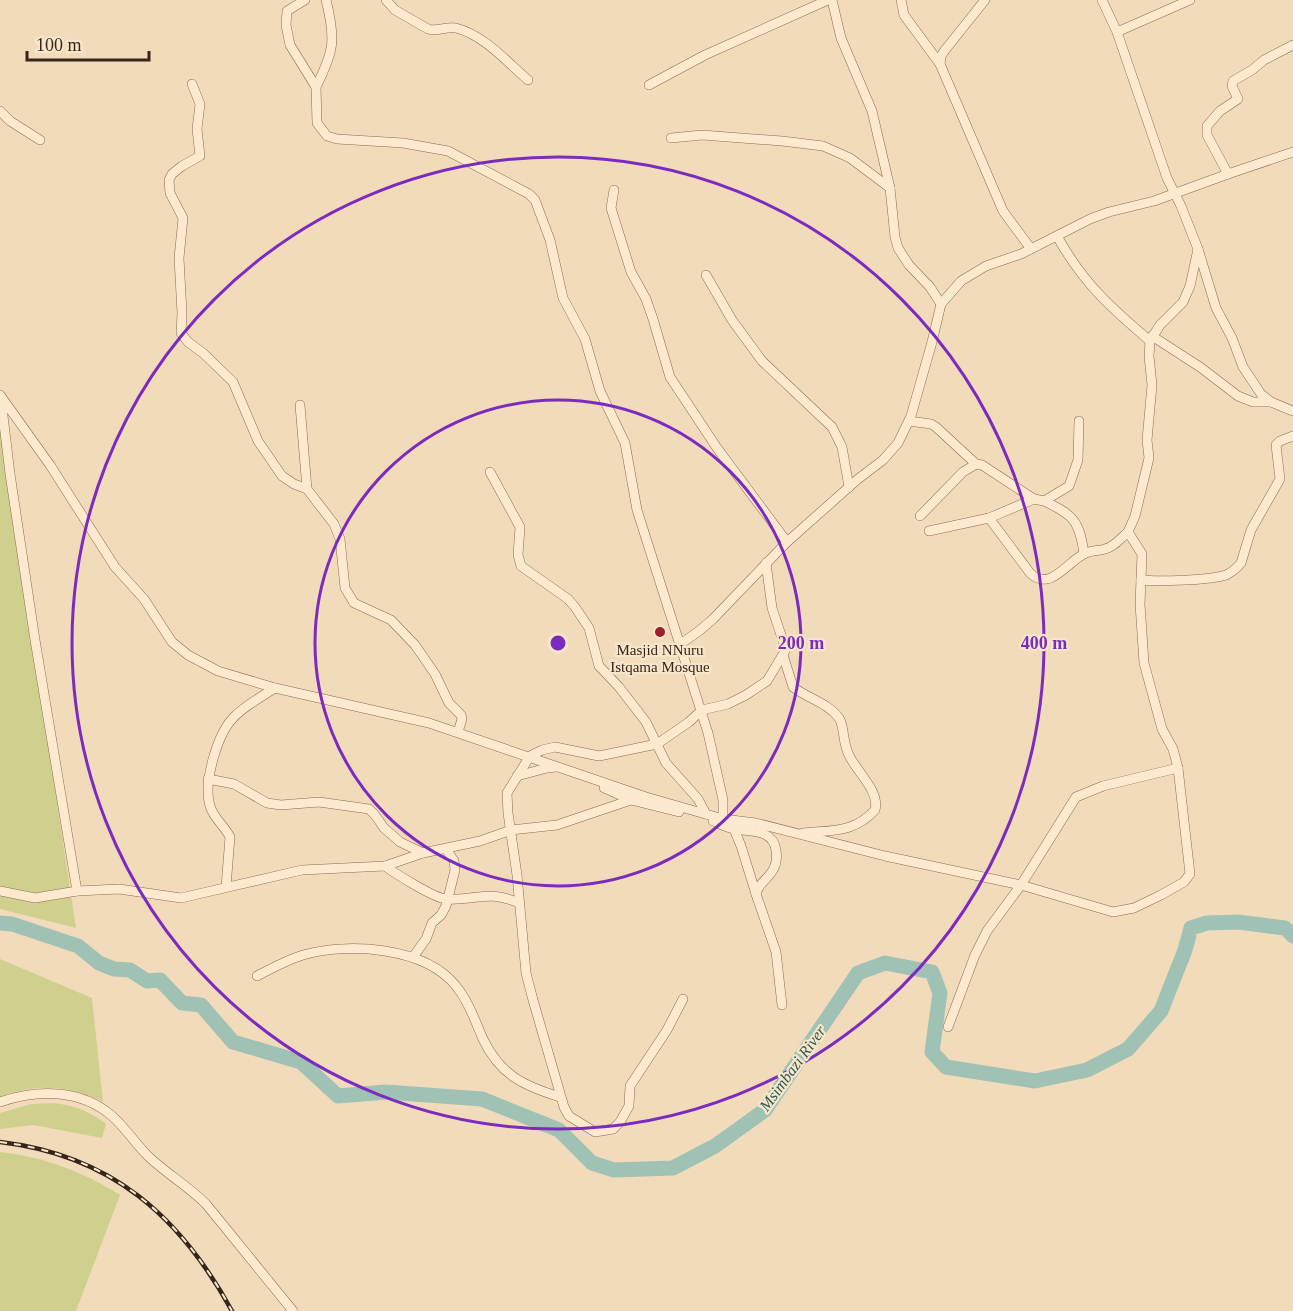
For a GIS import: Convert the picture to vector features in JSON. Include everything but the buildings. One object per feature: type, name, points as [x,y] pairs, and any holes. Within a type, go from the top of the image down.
[{"type":"street","points":[[305,0],[287,11],[285,25],[290,45],[316,87]]},
{"type":"street","points":[[326,0],[333,50],[316,87],[317,123],[327,136],[337,140],[416,145],[448,151],[529,194],[535,200],[550,240],[563,298],[585,339],[600,391],[625,443],[637,510],[702,710],[723,800],[723,819]]},
{"type":"street","points":[[386,0],[395,10],[428,30],[448,27],[466,32],[494,50],[528,80]]},
{"type":"street","points":[[649,85],[705,55],[830,0],[841,38],[872,111],[890,188],[898,248],[909,265],[935,293],[941,304]]},
{"type":"street","points":[[901,0],[907,21],[940,64],[1004,211],[1031,249]]},
{"type":"street","points":[[940,64],[945,50],[985,0]]},
{"type":"street","points":[[1102,0],[1117,32],[1167,178],[1198,249],[1216,308],[1232,338],[1242,367],[1253,385],[1271,402],[1293,411]]},
{"type":"street","points":[[1117,32],[1190,0]]},
{"type":"street","points":[[1228,174],[1207,135],[1207,126],[1220,111],[1238,99],[1232,87],[1233,81],[1264,60],[1293,45]]},
{"type":"street","points":[[192,84],[200,104],[196,129],[200,156],[172,174],[168,188],[183,218],[179,258],[181,333],[233,382],[258,441],[282,476],[307,489],[327,514],[337,532],[348,595],[354,603],[391,620],[416,645],[435,674],[449,703],[461,715],[458,732]]},
{"type":"street","points":[[0,111],[10,121],[40,140]]},
{"type":"street","points":[[670,138],[702,135],[823,146],[850,158],[890,188]]},
{"type":"street","points":[[679,645],[713,619],[787,542],[883,460],[898,443],[909,421],[941,304],[961,281],[975,272],[1031,249],[1109,212],[1154,201],[1293,152]]},
{"type":"street","points":[[614,190],[611,208],[631,272],[654,319],[670,377],[717,448],[787,542]]},
{"type":"street","points":[[1057,236],[1086,282],[1104,301],[1151,339],[1200,367],[1238,396],[1253,402],[1271,402]]},
{"type":"street","points":[[990,518],[1035,578],[1041,580],[1053,578],[1084,553],[1107,549],[1128,532],[1135,516],[1149,458],[1147,441],[1152,385],[1149,356],[1151,339],[1160,325],[1184,302],[1198,249]]},
{"type":"street","points":[[706,275],[732,320],[762,361],[832,427],[842,447],[849,487]]},
{"type":"street","points":[[0,395],[50,465],[115,567],[144,599],[172,642],[188,655],[218,671],[275,688],[386,712],[458,732],[646,797],[723,819],[756,823],[794,834],[1021,885],[1113,912],[1134,908],[1161,895],[1184,882],[1190,874],[1178,768],[1173,749],[1162,729],[1144,663],[1140,610],[1142,555],[1128,532]]},
{"type":"street","points":[[0,395],[51,743],[77,891]]},
{"type":"street","points":[[300,405],[307,489]]},
{"type":"street","points":[[909,421],[931,424],[976,464],[982,465],[1039,500],[1064,512],[1077,523],[1081,532],[1084,553]]},
{"type":"street","points":[[929,531],[990,518],[1066,489],[1071,482],[1078,460],[1079,421]]},
{"type":"street","points":[[1142,580],[1156,582],[1218,576],[1229,574],[1237,568],[1241,563],[1254,525],[1280,479],[1276,445],[1293,436]]},
{"type":"street","points":[[920,516],[963,472],[976,464]]},
{"type":"street","points":[[489,472],[520,527],[518,555],[521,566],[568,599],[575,607],[589,628],[599,666],[619,687],[646,722],[666,763],[698,799],[706,814]]},
{"type":"street","points":[[766,563],[772,608],[784,644],[783,655],[793,687],[827,707],[839,718],[845,747],[876,800],[874,810],[859,825],[794,834]]},
{"type":"street","points":[[682,999],[667,1030],[630,1086],[629,1107],[620,1122],[613,1129],[595,1132],[569,1116],[560,1097],[526,973],[507,793],[530,756],[542,750],[555,747],[599,756],[657,744],[702,710],[728,704],[760,686],[767,681],[783,655]]},
{"type":"street","points":[[226,887],[230,837],[212,814],[207,797],[208,779],[226,727],[234,716],[275,688]]},
{"type":"street","points":[[517,776],[556,767],[631,800],[702,818],[734,829],[766,834],[772,839],[776,848],[777,860],[775,868],[759,885],[756,894]]},
{"type":"street","points":[[948,1027],[975,955],[987,931],[1021,885],[1076,797],[1103,786],[1178,768]]},
{"type":"street","points":[[208,779],[234,784],[267,803],[281,805],[319,802],[369,809],[384,828],[400,842],[423,853]]},
{"type":"street","points":[[0,891],[35,898],[77,891],[119,889],[181,898],[310,869],[385,866],[423,853],[480,841],[511,830],[557,825],[631,800]]},
{"type":"street","points":[[734,829],[776,952],[782,1005]]},
{"type":"street","points":[[413,957],[426,939],[432,923],[443,911],[448,899],[455,870],[454,861],[446,849]]},
{"type":"street","points":[[385,866],[438,896],[448,899],[492,895],[519,903]]},
{"type":"street","points":[[257,976],[285,962],[321,952],[365,950],[413,957],[445,974],[458,988],[485,1042],[511,1077],[527,1086],[560,1097]]},
{"type":"street","points":[[0,1102],[30,1094],[70,1095],[85,1099],[113,1117],[147,1155],[206,1204],[293,1311]]},
{"type":"green space","points":[[0,426],[76,928],[0,909]]},
{"type":"green space","points":[[0,959],[92,998],[103,1102],[77,1092],[52,1088],[27,1089],[0,1097]]},
{"type":"green space","points":[[51,1103],[74,1107],[100,1119],[106,1124],[102,1138],[33,1125],[0,1129],[0,1113],[31,1104]]},
{"type":"green space","points":[[0,1152],[32,1157],[62,1166],[120,1195],[76,1311],[0,1311]]},
{"type":"waterway","name":"Msimbazi River","points":[[0,923],[12,924],[78,946],[99,963],[114,969],[130,970],[147,981],[160,980],[182,1003],[201,1005],[233,1042],[301,1062],[338,1096],[386,1092],[482,1099],[559,1130],[592,1163],[614,1170],[673,1168],[715,1146],[765,1110],[858,973],[885,963],[932,972],[940,993],[932,1052],[946,1067],[1035,1081],[1087,1070],[1128,1049],[1161,1011],[1185,950],[1191,928],[1207,923],[1238,922],[1285,928],[1293,936]]},
{"type":"railway","points":[[0,1142],[40,1149],[76,1161],[108,1176],[138,1196],[165,1219],[189,1246],[212,1277],[232,1311]]},
{"type":"place","name":"Masjid NNuru Istqama Mosque","points":[[660,632]]}]
